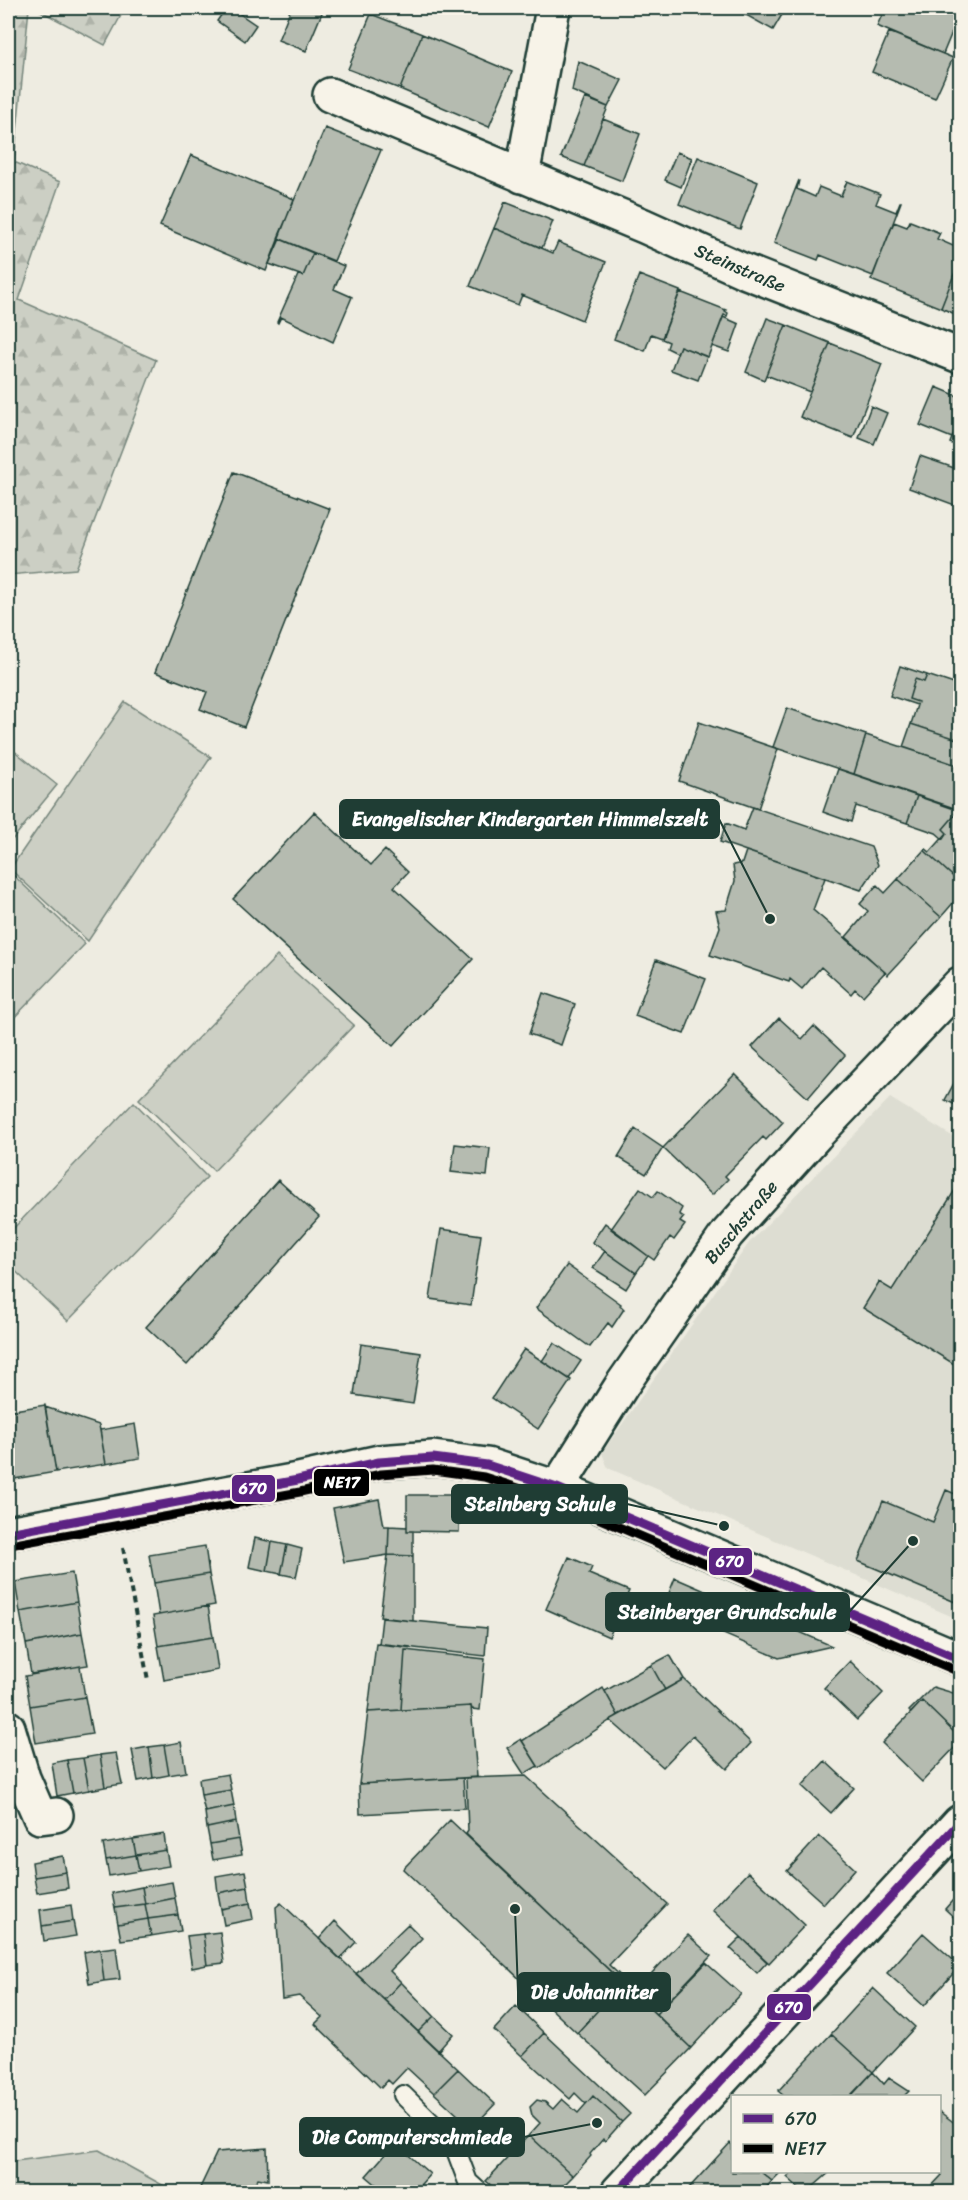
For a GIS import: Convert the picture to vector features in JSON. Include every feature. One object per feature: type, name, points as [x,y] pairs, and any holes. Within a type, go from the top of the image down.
[{"type":"street","points":[[522,176],[553,8]]},
{"type":"street","name":"Steinstraße","points":[[330,95],[644,226],[744,271],[960,356]]},
{"type":"street","name":"Buschstraße","points":[[557,1488],[622,1385],[728,1234],[816,1135],[960,984]]},
{"type":"street","points":[[8,1533],[298,1480],[379,1462],[433,1458],[487,1465],[557,1488],[960,1659]]},
{"type":"street","points":[[8,1728],[23,1778],[40,1817],[56,1815]]},
{"type":"street","points":[[618,2193],[960,1822]]},
{"type":"lane","points":[[403,2095],[454,2145],[468,2182],[479,2193]]},
{"type":"path","points":[[116,1513],[148,1680]]},
{"type":"shaded area","points":[[890,1098],[960,1141],[960,1620],[608,1468],[602,1453],[749,1243]]},
{"type":"green space","points":[[8,8],[29,8],[14,162],[60,182],[19,300],[156,360],[76,569],[8,575]]},
{"type":"green space","points":[[35,8],[125,8],[105,45]]},
{"type":"green space","points":[[125,702],[211,757],[88,941],[10,869]]},
{"type":"green space","points":[[8,746],[57,785],[8,845]]},
{"type":"green space","points":[[8,870],[85,944],[8,1024]]},
{"type":"green space","points":[[277,956],[354,1025],[214,1171],[139,1099]]},
{"type":"green space","points":[[134,1102],[207,1177],[68,1321],[8,1264],[8,1234]]},
{"type":"green space","points":[[99,2150],[175,2192],[8,2192],[8,2162]]},
{"type":"building","points":[[226,8],[231,8],[256,25],[245,41],[217,21]]},
{"type":"building","points":[[291,8],[324,8],[306,51],[278,40]]},
{"type":"building","points":[[738,8],[786,8],[773,30],[737,10]]},
{"type":"building","points":[[885,8],[946,8],[960,13],[943,54],[877,26]]},
{"type":"building","points":[[371,14],[422,34],[400,89],[348,69]]},
{"type":"building","points":[[889,32],[953,58],[935,98],[872,72]]},
{"type":"building","points":[[422,34],[512,72],[489,127],[400,89]]},
{"type":"building","points":[[578,61],[622,80],[608,107],[572,91]]},
{"type":"building","points":[[585,98],[608,107],[584,166],[561,157]]},
{"type":"building","points":[[603,119],[640,134],[622,181],[584,166]]},
{"type":"building","points":[[325,128],[381,150],[334,261],[278,238]]},
{"type":"building","points":[[677,152],[692,158],[681,187],[665,180]]},
{"type":"building","points":[[191,155],[294,199],[266,271],[160,226]]},
{"type":"building","points":[[698,157],[758,182],[740,229],[679,204]]},
{"type":"building","points":[[799,180],[797,189],[815,197],[819,187],[841,196],[847,181],[880,194],[876,204],[896,212],[901,202],[873,276],[820,255],[818,260],[774,243]]},
{"type":"building","points":[[505,202],[553,221],[542,248],[494,228]]},
{"type":"building","points":[[910,221],[940,233],[937,239],[960,249],[960,259],[941,308],[871,280],[894,222],[907,227]]},
{"type":"building","points":[[494,228],[553,253],[558,242],[606,262],[582,320],[522,295],[518,305],[470,286]]},
{"type":"building","points":[[280,239],[313,253],[303,276],[269,264]]},
{"type":"building","points":[[313,253],[344,266],[334,289],[352,297],[333,342],[281,317],[277,322],[298,275],[303,276]]},
{"type":"building","points":[[960,259],[960,316],[941,308]]},
{"type":"building","points":[[639,275],[680,291],[662,338],[651,334],[645,351],[614,339]]},
{"type":"building","points":[[680,292],[726,310],[728,313],[727,316],[724,315],[708,357],[680,346],[677,353],[667,348],[669,342],[662,339]]},
{"type":"building","points":[[723,317],[739,324],[729,352],[712,346]]},
{"type":"building","points":[[767,318],[786,325],[764,380],[746,372]]},
{"type":"building","points":[[786,325],[830,343],[810,392],[766,375]]},
{"type":"building","points":[[830,343],[882,364],[853,438],[800,417]]},
{"type":"building","points":[[680,346],[707,357],[698,380],[671,370]]},
{"type":"building","points":[[936,387],[960,397],[960,417],[952,438],[920,425]]},
{"type":"building","points":[[871,406],[887,413],[874,444],[859,438]]},
{"type":"building","points":[[960,417],[960,447],[950,443]]},
{"type":"building","points":[[920,456],[960,470],[960,507],[909,488]]},
{"type":"building","points":[[234,472],[330,509],[244,727],[200,709],[207,692],[155,672]]},
{"type":"building","points":[[900,666],[927,675],[924,682],[915,679],[909,699],[918,702],[917,705],[890,696]]},
{"type":"building","points":[[927,675],[960,686],[960,740],[911,724],[918,702],[909,699],[915,679],[924,682]]},
{"type":"building","points":[[787,708],[866,735],[854,774],[773,747]]},
{"type":"building","points":[[699,722],[778,749],[758,809],[679,781]]},
{"type":"building","points":[[911,724],[960,740],[960,766],[903,747]]},
{"type":"building","points":[[866,735],[960,766],[960,810],[854,774]]},
{"type":"building","points":[[838,769],[917,796],[907,823],[856,806],[851,822],[823,812]]},
{"type":"building","points":[[917,796],[960,811],[960,818],[955,815],[943,829],[947,833],[943,839],[936,833],[907,823]]},
{"type":"building","points":[[753,807],[871,847],[878,865],[861,890],[720,842],[726,823],[744,830]]},
{"type":"building","points":[[314,812],[371,865],[385,850],[408,872],[394,887],[473,959],[393,1046],[233,899]]},
{"type":"building","points":[[955,815],[960,818],[960,883],[924,850],[930,852],[947,833],[943,829]]},
{"type":"building","points":[[924,850],[960,883],[960,895],[941,917],[898,879]]},
{"type":"building","points":[[746,851],[825,878],[813,910],[885,972],[863,996],[855,989],[851,994],[821,967],[802,989],[790,979],[789,982],[710,955],[720,927],[716,911],[726,910],[735,881],[733,865],[742,863]]},
{"type":"building","points":[[898,879],[941,917],[888,975],[846,937],[868,911],[860,904],[877,885],[885,893]]},
{"type":"building","points":[[656,960],[706,979],[684,1034],[635,1016]]},
{"type":"building","points":[[543,993],[575,1004],[561,1045],[529,1034]]},
{"type":"building","points":[[779,1018],[802,1039],[814,1026],[845,1055],[808,1098],[752,1047]]},
{"type":"building","points":[[960,1072],[960,1107],[945,1100]]},
{"type":"building","points":[[735,1074],[783,1122],[766,1140],[763,1137],[725,1176],[728,1179],[712,1195],[663,1148]]},
{"type":"building","points":[[635,1129],[663,1148],[646,1174],[618,1157]]},
{"type":"building","points":[[455,1144],[490,1148],[487,1176],[451,1172]]},
{"type":"building","points":[[278,1180],[319,1217],[187,1365],[146,1327]]},
{"type":"building","points":[[960,1182],[960,1370],[959,1367],[863,1308],[879,1282],[892,1290]]},
{"type":"building","points":[[640,1188],[653,1197],[658,1191],[682,1208],[679,1214],[684,1217],[680,1222],[685,1225],[674,1240],[670,1237],[654,1260],[611,1229]]},
{"type":"building","points":[[605,1223],[648,1256],[636,1273],[592,1242]]},
{"type":"building","points":[[441,1229],[481,1235],[471,1305],[430,1299]]},
{"type":"building","points":[[605,1251],[636,1273],[626,1289],[593,1268]]},
{"type":"building","points":[[567,1265],[621,1304],[624,1309],[612,1327],[608,1323],[590,1347],[536,1308]]},
{"type":"building","points":[[554,1343],[581,1361],[569,1379],[542,1361]]},
{"type":"building","points":[[361,1344],[421,1353],[413,1404],[354,1395]]},
{"type":"building","points":[[524,1349],[571,1380],[538,1429],[492,1398]]},
{"type":"building","points":[[45,1405],[56,1472],[8,1480],[8,1411]]},
{"type":"building","points":[[45,1407],[99,1425],[106,1464],[56,1472]]},
{"type":"building","points":[[135,1424],[140,1458],[106,1464],[100,1430]]},
{"type":"building","points":[[946,1490],[960,1496],[960,1604],[858,1561],[883,1501],[933,1522]]},
{"type":"building","points":[[407,1495],[459,1495],[459,1532],[407,1531]]},
{"type":"building","points":[[379,1499],[384,1526],[389,1526],[388,1555],[344,1562],[333,1508]]},
{"type":"building","points":[[389,1526],[407,1527],[407,1531],[413,1531],[413,1556],[388,1555]]},
{"type":"building","points":[[255,1538],[272,1542],[267,1571],[249,1567]]},
{"type":"building","points":[[272,1542],[287,1545],[281,1574],[267,1571]]},
{"type":"building","points":[[287,1545],[302,1549],[296,1577],[281,1574]]},
{"type":"building","points":[[205,1546],[209,1574],[154,1583],[149,1555]]},
{"type":"building","points":[[388,1555],[413,1556],[413,1621],[380,1617]]},
{"type":"building","points":[[569,1557],[592,1567],[589,1574],[629,1591],[609,1637],[546,1609]]},
{"type":"building","points":[[72,1573],[77,1602],[20,1612],[15,1582]]},
{"type":"building","points":[[209,1574],[215,1605],[159,1615],[154,1583]]},
{"type":"building","points":[[675,1578],[832,1646],[779,1658],[663,1608]]},
{"type":"building","points":[[77,1602],[82,1633],[26,1644],[20,1612]]},
{"type":"building","points":[[208,1606],[213,1637],[158,1646],[153,1616]]},
{"type":"building","points":[[382,1618],[487,1628],[485,1656],[379,1644]]},
{"type":"building","points":[[82,1633],[88,1665],[31,1674],[26,1644]]},
{"type":"building","points":[[213,1637],[218,1670],[164,1680],[158,1646]]},
{"type":"building","points":[[376,1643],[410,1647],[409,1650],[405,1650],[401,1710],[368,1712]]},
{"type":"building","points":[[405,1650],[485,1659],[480,1710],[472,1709],[471,1706],[401,1710]]},
{"type":"building","points":[[670,1655],[684,1679],[665,1690],[651,1665]]},
{"type":"building","points":[[850,1661],[883,1693],[857,1720],[824,1688]]},
{"type":"building","points":[[651,1665],[665,1690],[618,1715],[605,1691]]},
{"type":"building","points":[[80,1666],[85,1697],[30,1706],[25,1676]]},
{"type":"building","points":[[684,1679],[751,1743],[727,1769],[693,1736],[663,1767],[610,1720]]},
{"type":"building","points":[[933,1687],[960,1695],[960,1738],[922,1701],[911,1713],[909,1711]]},
{"type":"building","points":[[603,1688],[618,1715],[539,1768],[522,1741]]},
{"type":"building","points":[[85,1697],[92,1734],[36,1743],[30,1706]]},
{"type":"building","points":[[922,1701],[960,1738],[960,1742],[922,1782],[882,1743]]},
{"type":"building","points":[[471,1706],[477,1777],[359,1784],[368,1712]]},
{"type":"building","points":[[521,1739],[538,1766],[524,1774],[507,1748]]},
{"type":"building","points":[[181,1742],[186,1772],[169,1775],[164,1745]]},
{"type":"building","points":[[164,1745],[169,1775],[153,1778],[149,1747]]},
{"type":"building","points":[[149,1747],[153,1778],[138,1781],[132,1750]]},
{"type":"building","points":[[116,1753],[122,1784],[105,1787],[100,1755]]},
{"type":"building","points":[[100,1755],[105,1787],[89,1790],[83,1758]]},
{"type":"building","points":[[83,1758],[89,1790],[73,1793],[67,1760]]},
{"type":"building","points":[[67,1760],[73,1793],[57,1796],[52,1763]]},
{"type":"building","points":[[825,1761],[854,1788],[831,1813],[802,1786]]},
{"type":"building","points":[[228,1774],[231,1790],[201,1795],[199,1779]]},
{"type":"building","points":[[526,1776],[667,1904],[609,1965],[627,1982],[633,1977],[641,1985],[633,1993],[466,1834],[468,1831],[466,1778]]},
{"type":"building","points":[[463,1778],[465,1808],[360,1814],[359,1784]]},
{"type":"building","points":[[231,1790],[234,1806],[205,1812],[201,1795]]},
{"type":"building","points":[[234,1806],[236,1822],[207,1828],[205,1812]]},
{"type":"building","points":[[450,1820],[623,1983],[577,2033],[403,1869]]},
{"type":"building","points":[[236,1822],[239,1839],[210,1844],[207,1828]]},
{"type":"building","points":[[164,1834],[166,1850],[136,1855],[133,1839]]},
{"type":"building","points":[[819,1836],[855,1869],[824,1904],[787,1871]]},
{"type":"building","points":[[133,1839],[136,1855],[106,1860],[103,1844]]},
{"type":"building","points":[[239,1839],[242,1855],[213,1860],[210,1844]]},
{"type":"building","points":[[166,1850],[169,1866],[139,1871],[136,1855]]},
{"type":"building","points":[[136,1855],[139,1871],[109,1876],[106,1860]]},
{"type":"building","points":[[63,1856],[66,1872],[34,1877],[32,1862]]},
{"type":"building","points":[[245,1871],[248,1887],[218,1893],[216,1876]]},
{"type":"building","points":[[66,1872],[68,1888],[37,1893],[34,1877]]},
{"type":"building","points":[[748,1872],[805,1925],[769,1963],[712,1910]]},
{"type":"building","points":[[172,1882],[175,1898],[145,1904],[142,1887]]},
{"type":"building","points":[[142,1887],[145,1904],[115,1908],[112,1893]]},
{"type":"building","points":[[248,1887],[250,1903],[221,1909],[218,1893]]},
{"type":"building","points":[[960,1892],[960,1923],[945,1909]]},
{"type":"building","points":[[175,1898],[178,1915],[148,1919],[145,1904]]},
{"type":"building","points":[[250,1903],[253,1919],[224,1925],[221,1909]]},
{"type":"building","points":[[281,1903],[458,2069],[434,2093],[407,2068],[392,2084],[388,2080],[381,2088],[315,2024],[322,2017],[299,1996],[282,1999],[276,1907]]},
{"type":"building","points":[[145,1904],[148,1919],[118,1924],[115,1908]]},
{"type":"building","points":[[71,1905],[73,1921],[42,1926],[40,1910]]},
{"type":"building","points":[[178,1915],[181,1931],[151,1936],[148,1919]]},
{"type":"building","points":[[148,1919],[151,1936],[121,1940],[118,1924]]},
{"type":"building","points":[[73,1921],[76,1936],[44,1941],[42,1926]]},
{"type":"building","points":[[335,1921],[356,1942],[340,1959],[319,1939]]},
{"type":"building","points":[[408,1924],[422,1938],[390,1971],[401,1982],[384,2000],[356,1974]]},
{"type":"building","points":[[220,1932],[224,1963],[207,1965],[203,1934]]},
{"type":"building","points":[[923,1933],[960,1966],[924,2006],[887,1973]]},
{"type":"building","points":[[203,1934],[207,1965],[192,1968],[187,1936]]},
{"type":"building","points":[[688,1935],[711,1956],[656,2014],[633,1993]]},
{"type":"building","points":[[741,1937],[767,1962],[757,1973],[730,1948]]},
{"type":"building","points":[[116,1947],[120,1979],[104,1981],[100,1949]]},
{"type":"building","points":[[100,1949],[104,1981],[89,1984],[84,1952]]},
{"type":"building","points":[[706,1963],[741,1994],[691,2048],[656,2014]]},
{"type":"building","points":[[401,1982],[434,2016],[418,2032],[384,2000]]},
{"type":"building","points":[[623,1983],[691,2048],[645,2095],[577,2033]]},
{"type":"building","points":[[873,1988],[915,2027],[873,2072],[831,2034]]},
{"type":"building","points":[[516,2006],[544,2033],[522,2056],[494,2030]]},
{"type":"building","points":[[434,2016],[453,2034],[438,2051],[418,2032]]},
{"type":"building","points":[[544,2033],[630,2114],[622,2122],[593,2096],[586,2104],[575,2093],[570,2099],[522,2056]]},
{"type":"building","points":[[831,2034],[873,2072],[851,2095],[783,2095],[778,2091]]},
{"type":"building","points":[[458,2069],[495,2104],[472,2128],[434,2093]]},
{"type":"building","points":[[873,2072],[884,2084],[889,2078],[909,2091],[905,2095],[852,2095]]},
{"type":"building","points":[[593,2096],[622,2122],[605,2141],[603,2139],[573,2176],[529,2135],[540,2123],[532,2115],[530,2107],[537,2100],[545,2102],[553,2109],[562,2099],[578,2113]]},
{"type":"building","points":[[941,2113],[960,2127],[960,2192],[926,2192],[942,2175],[940,2173]]},
{"type":"building","points":[[529,2135],[573,2176],[557,2192],[499,2192],[486,2181]]},
{"type":"building","points":[[395,2143],[430,2174],[414,2192],[385,2192],[366,2176]]},
{"type":"building","points":[[730,2143],[731,2173],[762,2173],[772,2181],[762,2192],[694,2192],[689,2188]]},
{"type":"building","points":[[267,2148],[268,2180],[258,2178],[253,2189],[263,2192],[198,2192],[217,2152]]},
{"type":"building","points":[[762,2173],[780,2173],[772,2181]]},
{"type":"building","points":[[791,2173],[829,2173],[807,2192],[803,2192],[787,2177]]},
{"type":"transit line","name":"670","points":[[8,1533],[298,1480],[379,1462],[433,1458],[487,1465],[557,1488],[960,1659]]},
{"type":"transit line","name":"NE17","points":[[10,1545],[300,1492],[381,1474],[433,1470],[484,1477],[553,1499],[955,1670]]},
{"type":"transit line","name":"670","points":[[618,2192],[960,1822]]},
{"type":"place","name":"Evangelischer Kindergarten Himmelszelt","points":[[770,919]]},
{"type":"place","name":"Steinberg Schule","points":[[724,1526]]},
{"type":"place","name":"Steinberger Grundschule","points":[[913,1541]]},
{"type":"place","name":"Die Johanniter","points":[[515,1909]]},
{"type":"place","name":"Die Computerschmiede","points":[[597,2123]]}]
